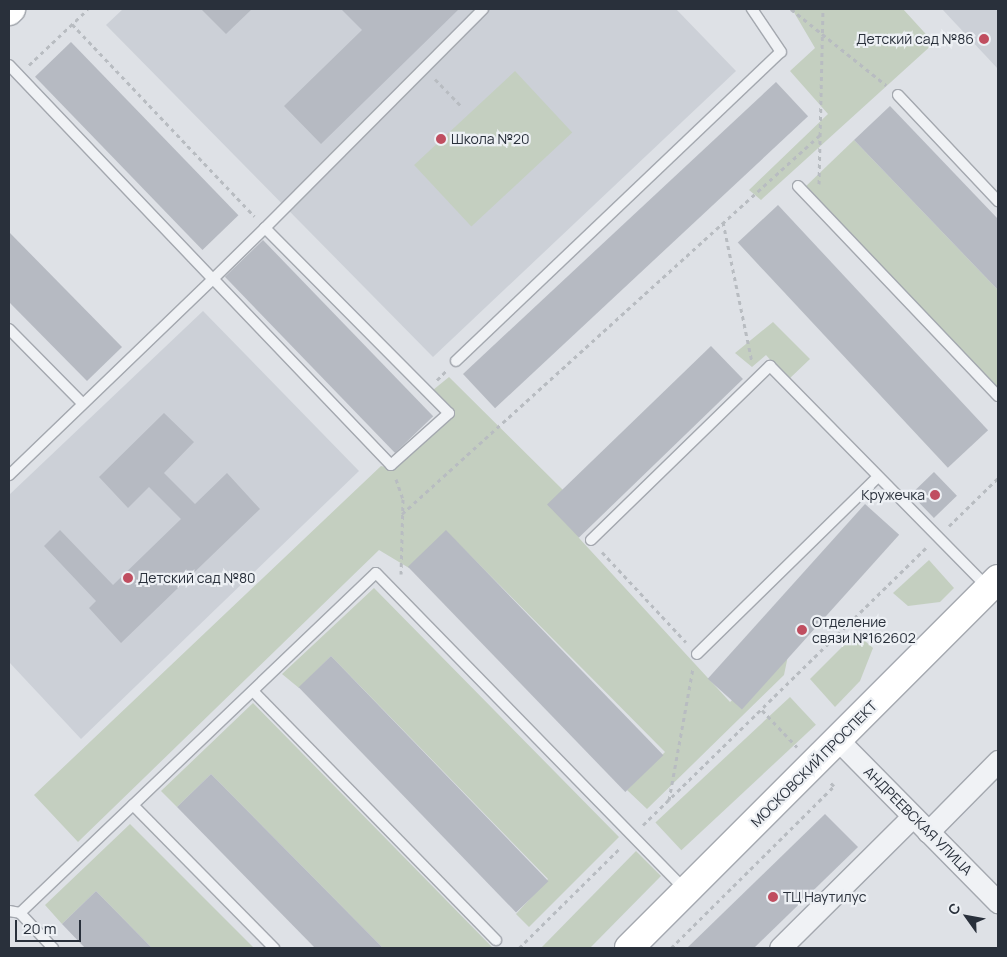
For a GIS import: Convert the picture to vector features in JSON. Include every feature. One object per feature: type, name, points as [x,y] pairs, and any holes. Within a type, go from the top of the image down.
[{"type":"street","name":"МОСКОВСКИЙ ПРОСПЕКТ","points":[[629,948],[993,584]]},
{"type":"street","name":"АНДРЕЕВСКАЯ УЛИЦА","points":[[838,740],[998,902]]},
{"type":"street","points":[[928,832],[998,763]]},
{"type":"street","points":[[780,948],[912,817]]},
{"type":"lane","points":[[9,474],[265,228],[483,9]]},
{"type":"lane","points":[[456,361],[782,52],[752,9]]},
{"type":"lane","points":[[9,65],[391,464],[449,413],[265,228]]},
{"type":"lane","points":[[898,95],[998,201]]},
{"type":"lane","points":[[798,186],[998,396]]},
{"type":"lane","points":[[9,329],[82,403]]},
{"type":"lane","points":[[591,540],[770,366],[937,538],[993,584]]},
{"type":"lane","points":[[697,654],[877,478]]},
{"type":"lane","points":[[20,913],[376,573],[686,892]]},
{"type":"lane","points":[[253,691],[496,940]]},
{"type":"lane","points":[[133,805],[274,948]]},
{"type":"lane","points":[[9,911],[20,913],[53,948]]},
{"type":"path","points":[[18,76],[88,9]]},
{"type":"path","points":[[791,9],[898,95]]},
{"type":"path","points":[[818,207],[823,9]]},
{"type":"path","points":[[72,24],[265,228]]},
{"type":"path","points":[[424,68],[463,108]]},
{"type":"path","points":[[402,514],[820,135]]},
{"type":"path","points":[[723,222],[756,379]]},
{"type":"path","points":[[427,390],[456,361]]},
{"type":"path","points":[[391,464],[402,499],[400,598]]},
{"type":"path","points":[[518,948],[998,478]]},
{"type":"path","points":[[591,540],[697,654],[668,801]]},
{"type":"path","points":[[762,710],[799,749]]},
{"type":"path","points":[[671,948],[834,786],[822,774]]},
{"type":"shaded area","name":"Школа №20","points":[[123,9],[676,9],[736,71],[433,357],[106,25]]},
{"type":"shaded area","name":"Детский сад №86","points":[[942,9],[998,9],[998,69]]},
{"type":"shaded area","name":"Детский сад №80","points":[[203,311],[359,471],[81,739],[9,662],[9,495]]},
{"type":"green space","points":[[792,9],[903,9],[934,43],[761,200],[749,190],[828,114],[790,71],[815,48]]},
{"type":"green space","points":[[515,71],[572,132],[471,227],[414,165]]},
{"type":"green space","points":[[854,140],[998,290],[998,392],[804,188]]},
{"type":"green space","points":[[773,322],[810,359],[788,380],[766,355],[752,367],[735,353]]},
{"type":"green space","points":[[449,377],[563,490],[579,538],[730,702],[790,646],[784,675],[647,809],[627,790],[665,752],[446,531],[409,568],[379,550],[78,842],[34,795],[381,466],[393,469],[453,413],[433,390]]},
{"type":"green space","points":[[929,560],[954,588],[940,602],[908,606],[893,593]]},
{"type":"green space","points":[[374,588],[619,837],[529,927],[516,914],[548,879],[331,656],[299,688],[282,674]]},
{"type":"green space","points":[[856,633],[873,648],[860,681],[835,707],[810,679]]},
{"type":"green space","points":[[790,697],[816,725],[681,850],[655,822]]},
{"type":"green space","points":[[253,703],[493,948],[383,948],[211,774],[177,807],[161,791]]},
{"type":"green space","points":[[130,824],[254,948],[152,948],[96,891],[62,924],[45,905]]},
{"type":"green space","points":[[636,851],[661,876],[590,948],[541,948]]},
{"type":"building","points":[[201,9],[252,9],[226,34]]},
{"type":"building","points":[[341,9],[459,9],[321,144],[284,106],[362,30]]},
{"type":"building","points":[[71,42],[238,215],[202,250],[35,77]]},
{"type":"building","points":[[776,82],[808,116],[495,408],[463,374]]},
{"type":"building","points":[[890,106],[998,219],[998,290],[854,140]]},
{"type":"building","points":[[778,205],[988,430],[948,468],[738,243]]},
{"type":"building","points":[[9,232],[122,347],[87,381],[9,302]]},
{"type":"building","points":[[263,240],[433,416],[395,453],[225,277]]},
{"type":"building","points":[[711,346],[743,379],[579,537],[547,504]]},
{"type":"building","points":[[164,413],[194,442],[164,473],[195,504],[227,473],[260,509],[121,643],[89,608],[96,601],[44,546],[60,530],[113,585],[181,519],[149,487],[128,508],[99,477]]},
{"type":"building","name":"Кружечка","points":[[934,472],[957,496],[934,518],[911,494]]},
{"type":"building","points":[[865,504],[899,535],[742,709],[708,679]]},
{"type":"building","points":[[446,530],[663,755],[625,792],[408,567]]},
{"type":"building","points":[[331,656],[548,881],[516,912],[299,687]]},
{"type":"building","points":[[211,774],[383,948],[315,948],[177,807]]},
{"type":"building","name":"ТЦ Наутилус","points":[[825,814],[858,847],[754,948],[687,948]]},
{"type":"building","points":[[96,891],[152,948],[85,948],[62,924]]},
{"type":"place","name":"Детский сад №86","points":[[984,39]]},
{"type":"place","name":"Школа №20","points":[[441,139]]},
{"type":"place","name":"Кружечка","points":[[935,495]]},
{"type":"place","name":"Детский сад №80","points":[[128,578]]},
{"type":"place","name":"Отделение связи №162602","points":[[802,630]]},
{"type":"place","name":"ТЦ Наутилус","points":[[773,897]]}]
